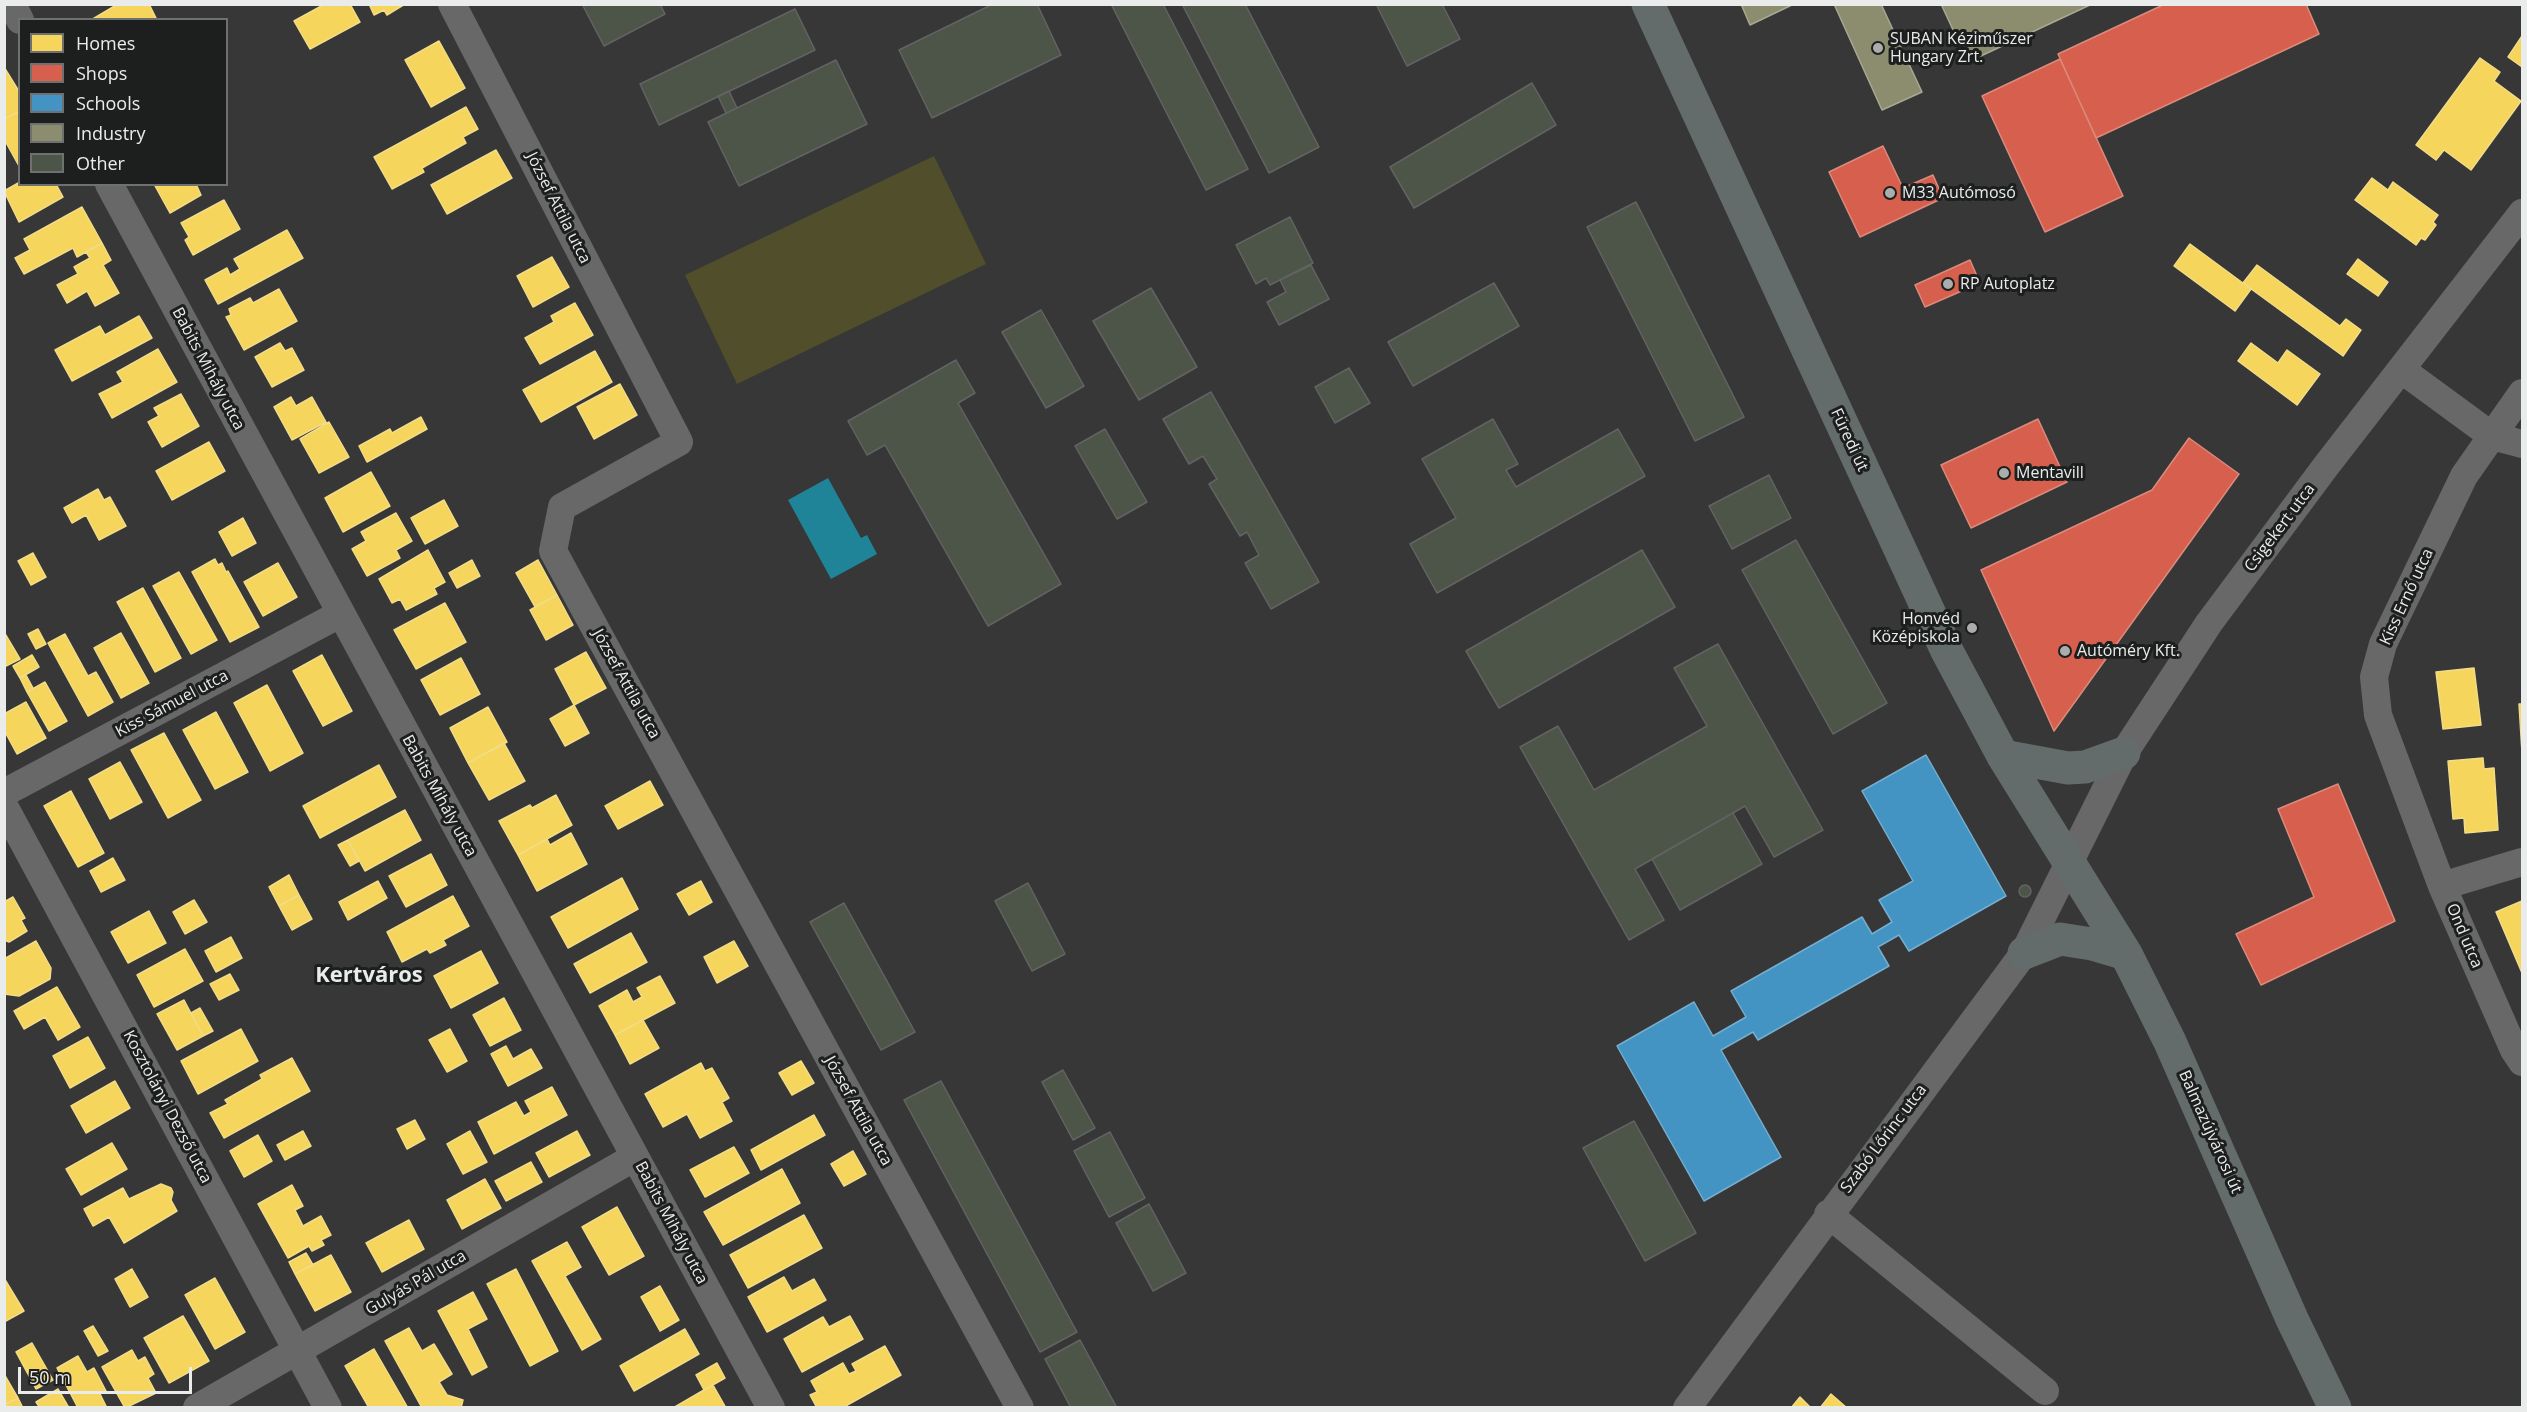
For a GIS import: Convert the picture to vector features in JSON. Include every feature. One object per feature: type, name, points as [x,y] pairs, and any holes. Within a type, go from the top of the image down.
[{"type":"main road","name":"Füredi út","points":[[1648,4],[1947,651],[2003,756],[2071,864]]},
{"type":"main road","points":[[2003,756],[2068,768],[2085,767],[2124,753]]},
{"type":"main road","name":"Balmazújvárosi út","points":[[2071,864],[2126,954],[2170,1042],[2292,1319],[2335,1407]]},
{"type":"main road","points":[[2024,952],[2060,939],[2092,944],[2126,954]]},
{"type":"street","points":[[12,4],[19,18]]},
{"type":"street","name":"József Attila utca","points":[[452,4],[679,442],[562,507],[553,550],[1020,1407]]},
{"type":"street","name":"Babits Mihály utca","points":[[110,186],[771,1407]]},
{"type":"street","name":"Csigekert utca","points":[[2071,864],[2124,753],[2209,623],[2326,466],[2523,213]]},
{"type":"street","points":[[2402,370],[2492,436],[2523,444]]},
{"type":"street","name":"Kiss Ernő utca","points":[[2442,886],[2378,715],[2374,677],[2383,644],[2464,476],[2523,393]]},
{"type":"street","name":"Kiss Sámuel utca","points":[[4,793],[340,614]]},
{"type":"street","name":"Kosztolányi Dezső utca","points":[[4,807],[328,1407]]},
{"type":"street","name":"Ond utca","points":[[2523,862],[2442,886],[2514,1050],[2523,1062]]},
{"type":"street","name":"Szabó Lőrinc utca","points":[[1687,1407],[2024,952],[2071,864]]},
{"type":"street","name":"Gulyás Pál utca","points":[[197,1407],[636,1157]]},
{"type":"street","points":[[1828,1214],[2045,1391]]},
{"type":"shaded area","points":[[934,156],[986,264],[737,384],[685,275]]},
{"type":"water","points":[[828,478],[861,538],[867,535],[877,554],[831,579],[788,500]]},
{"type":"building: Homes","points":[[118,4],[149,4],[156,18],[94,18]]},
{"type":"building: Homes","points":[[325,4],[350,4],[360,22],[310,49],[294,21]]},
{"type":"building: Homes","points":[[369,4],[405,4],[387,15],[384,10],[374,15]]},
{"type":"building: Homes","points":[[2522,36],[2522,67],[2508,57]]},
{"type":"building: Homes","points":[[439,41],[465,88],[431,107],[405,60]]},
{"type":"building: Homes","points":[[2480,58],[2500,72],[2494,81],[2521,101],[2471,170],[2444,150],[2436,160],[2416,145]]},
{"type":"building: Homes","points":[[4,67],[18,90],[18,112],[4,119]]},
{"type":"building: Homes","points":[[466,107],[478,129],[463,137],[466,143],[422,168],[424,172],[392,189],[374,157]]},
{"type":"building: Homes","points":[[18,112],[18,164],[4,139],[4,119]]},
{"type":"building: Homes","points":[[496,150],[512,178],[447,214],[431,185]]},
{"type":"building: Homes","points":[[2372,178],[2388,190],[2393,182],[2438,215],[2433,222],[2436,225],[2425,240],[2421,238],[2416,245],[2355,200]]},
{"type":"building: Homes","points":[[18,183],[18,186],[57,186],[63,197],[19,222],[4,191]]},
{"type":"building: Homes","points":[[155,186],[197,186],[201,195],[170,213]]},
{"type":"building: Homes","points":[[224,200],[240,229],[193,255],[185,240],[189,237],[181,223]]},
{"type":"building: Homes","points":[[82,207],[102,243],[77,257],[73,248],[24,274],[15,258],[30,250],[24,239]]},
{"type":"building: Homes","points":[[287,230],[303,258],[218,304],[205,280],[227,268],[230,275],[240,269],[234,259]]},
{"type":"building: Homes","points":[[102,243],[111,260],[103,265],[119,293],[95,306],[87,291],[67,303],[57,285],[78,274],[74,267],[90,258],[86,252]]},
{"type":"building: Homes","points":[[2190,244],[2251,289],[2235,311],[2174,266]]},
{"type":"building: Homes","points":[[552,257],[569,287],[533,307],[517,276]]},
{"type":"building: Homes","points":[[2358,259],[2388,282],[2378,296],[2347,274]]},
{"type":"building: Homes","points":[[2257,265],[2340,326],[2346,319],[2361,330],[2343,356],[2243,283]]},
{"type":"building: Homes","points":[[279,289],[297,321],[244,350],[226,317],[231,315],[229,309],[250,298],[253,303]]},
{"type":"building: Homes","points":[[575,303],[593,335],[540,364],[525,338],[554,322],[551,316]]},
{"type":"building: Homes","points":[[139,316],[152,338],[72,381],[55,350],[100,326],[105,335]]},
{"type":"building: Homes","points":[[280,343],[285,351],[292,348],[304,370],[272,387],[255,357]]},
{"type":"building: Homes","points":[[2251,343],[2278,363],[2287,350],[2320,374],[2297,405],[2238,361]]},
{"type":"building: Homes","points":[[158,349],[177,382],[112,418],[99,394],[123,382],[117,372]]},
{"type":"building: Homes","points":[[595,351],[612,382],[541,422],[523,390]]},
{"type":"building: Homes","points":[[620,384],[637,415],[594,439],[577,407]]},
{"type":"building: Homes","points":[[181,394],[199,426],[162,447],[148,422],[159,416],[154,408]]},
{"type":"building: Homes","points":[[291,397],[296,406],[312,397],[326,422],[292,440],[274,407]]},
{"type":"building: Homes","points":[[421,417],[427,429],[367,462],[359,446],[390,429],[392,433]]},
{"type":"building: Homes","points":[[329,422],[349,457],[319,473],[300,439]]},
{"type":"building: Homes","points":[[209,442],[225,471],[172,500],[156,471]]},
{"type":"building: Homes","points":[[371,472],[390,506],[343,532],[325,498]]},
{"type":"building: Homes","points":[[98,489],[104,500],[110,497],[126,526],[99,540],[86,515],[72,523],[64,508]]},
{"type":"building: Homes","points":[[444,500],[458,526],[425,544],[411,518]]},
{"type":"building: Homes","points":[[396,513],[412,541],[396,550],[400,558],[367,576],[352,549],[366,541],[361,532]]},
{"type":"building: Homes","points":[[243,518],[256,543],[232,556],[219,532]]},
{"type":"building: Homes","points":[[428,550],[445,582],[434,588],[437,594],[406,610],[400,599],[392,603],[379,579]]},
{"type":"building: Homes","points":[[33,553],[46,577],[31,585],[18,561]]},
{"type":"building: Homes","points":[[215,559],[218,565],[222,563],[226,572],[228,571],[259,627],[230,642],[192,572]]},
{"type":"building: Homes","points":[[472,560],[480,576],[457,588],[449,573]]},
{"type":"building: Homes","points":[[538,560],[557,595],[535,607],[516,573]]},
{"type":"building: Homes","points":[[278,563],[297,597],[263,616],[244,582]]},
{"type":"building: Homes","points":[[179,572],[217,640],[191,654],[153,586]]},
{"type":"building: Homes","points":[[143,588],[181,658],[155,672],[117,602]]},
{"type":"building: Homes","points":[[557,595],[573,625],[546,640],[530,610]]},
{"type":"building: Homes","points":[[445,603],[466,642],[416,669],[394,630]]},
{"type":"building: Homes","points":[[38,629],[46,644],[36,649],[28,634]]},
{"type":"building: Homes","points":[[4,632],[20,659],[4,667]]},
{"type":"building: Homes","points":[[121,633],[149,683],[121,698],[94,648]]},
{"type":"building: Homes","points":[[65,634],[88,676],[96,672],[113,702],[88,716],[48,643]]},
{"type":"building: Homes","points":[[586,652],[606,688],[574,705],[555,669]]},
{"type":"building: Homes","points":[[32,655],[39,667],[20,678],[13,666]]},
{"type":"building: Homes","points":[[322,655],[352,711],[323,726],[293,671]]},
{"type":"building: Homes","points":[[461,658],[480,694],[440,715],[421,680]]},
{"type":"building: Homes","points":[[2474,668],[2481,725],[2443,729],[2436,672]]},
{"type":"building: Homes","points":[[26,675],[33,688],[27,692],[20,678]]},
{"type":"building: Homes","points":[[45,682],[67,721],[49,731],[27,692]]},
{"type":"building: Homes","points":[[267,685],[303,753],[270,771],[234,703]]},
{"type":"building: Homes","points":[[26,702],[46,738],[17,754],[4,730],[4,714]]},
{"type":"building: Homes","points":[[2519,704],[2522,704],[2522,753]]},
{"type":"building: Homes","points":[[574,705],[589,733],[565,746],[550,719]]},
{"type":"building: Homes","points":[[488,707],[507,742],[468,763],[450,728]]},
{"type":"building: Homes","points":[[216,712],[248,772],[215,789],[183,730]]},
{"type":"building: Homes","points":[[164,733],[201,800],[168,818],[131,750]]},
{"type":"building: Homes","points":[[504,743],[525,781],[489,800],[468,763]]},
{"type":"building: Homes","points":[[2483,758],[2484,769],[2494,768],[2498,830],[2465,833],[2464,818],[2453,819],[2448,761]]},
{"type":"building: Homes","points":[[120,762],[142,802],[110,819],[89,779]]},
{"type":"building: Homes","points":[[379,765],[396,797],[320,838],[303,806]]},
{"type":"building: Homes","points":[[650,781],[663,805],[618,829],[605,806]]},
{"type":"building: Homes","points":[[71,791],[104,853],[78,867],[44,806]]},
{"type":"building: Homes","points":[[556,795],[572,825],[518,855],[499,821],[530,805],[532,808]]},
{"type":"building: Homes","points":[[405,810],[421,840],[365,871],[348,840]]},
{"type":"building: Homes","points":[[571,833],[587,864],[537,891],[518,855],[547,839],[550,845]]},
{"type":"building: Homes","points":[[348,840],[359,861],[350,866],[338,845]]},
{"type":"building: Homes","points":[[431,854],[447,885],[406,907],[389,876]]},
{"type":"building: Homes","points":[[113,858],[125,880],[101,892],[90,871]]},
{"type":"building: Homes","points":[[289,875],[299,895],[279,906],[269,887]]},
{"type":"building: Homes","points":[[622,878],[638,909],[568,948],[551,917]]},
{"type":"building: Homes","points":[[378,881],[387,898],[348,920],[339,902]]},
{"type":"building: Homes","points":[[701,881],[712,902],[689,915],[677,894]]},
{"type":"building: Homes","points":[[299,895],[312,919],[292,930],[279,906]]},
{"type":"building: Homes","points":[[453,896],[469,926],[443,940],[446,945],[430,953],[427,949],[402,962],[387,932]]},
{"type":"building: Homes","points":[[13,897],[25,918],[21,920],[27,931],[9,942],[4,940],[4,902]]},
{"type":"building: Homes","points":[[194,900],[207,922],[185,934],[173,912]]},
{"type":"building: Homes","points":[[2522,901],[2522,973],[2496,912]]},
{"type":"building: Homes","points":[[149,911],[166,943],[128,963],[111,932]]},
{"type":"building: Homes","points":[[631,933],[647,962],[590,993],[574,964]]},
{"type":"building: Homes","points":[[231,937],[242,958],[216,972],[205,951]]},
{"type":"building: Homes","points":[[36,941],[51,968],[50,979],[19,996],[4,994],[4,959]]},
{"type":"building: Homes","points":[[734,941],[748,966],[717,983],[704,957]]},
{"type":"building: Homes","points":[[185,949],[203,981],[154,1007],[137,975]]},
{"type":"building: Homes","points":[[481,951],[498,983],[451,1008],[434,976]]},
{"type":"building: Homes","points":[[230,974],[239,990],[219,1000],[210,984]]},
{"type":"building: Homes","points":[[660,976],[675,1003],[615,1035],[599,1006],[627,990],[633,1002],[642,997],[637,988]]},
{"type":"building: Homes","points":[[57,987],[80,1027],[58,1040],[45,1017],[24,1029],[14,1011]]},
{"type":"building: Homes","points":[[504,998],[521,1030],[490,1046],[473,1015]]},
{"type":"building: Homes","points":[[184,1000],[203,1036],[177,1050],[157,1014]]},
{"type":"building: Homes","points":[[200,1008],[213,1031],[203,1036],[191,1013]]},
{"type":"building: Homes","points":[[643,1020],[659,1048],[630,1064],[615,1035]]},
{"type":"building: Homes","points":[[241,1029],[258,1061],[198,1094],[181,1061]]},
{"type":"building: Homes","points":[[450,1029],[467,1061],[447,1072],[429,1040]]},
{"type":"building: Homes","points":[[88,1037],[105,1068],[70,1088],[53,1056]]},
{"type":"building: Homes","points":[[506,1046],[513,1059],[531,1049],[542,1068],[508,1086],[491,1054]]},
{"type":"building: Homes","points":[[292,1058],[310,1091],[224,1138],[210,1113],[228,1104],[225,1100],[262,1079],[260,1075]]},
{"type":"building: Homes","points":[[801,1061],[814,1083],[792,1095],[779,1073]]},
{"type":"building: Homes","points":[[701,1063],[705,1071],[712,1068],[729,1098],[722,1102],[732,1121],[700,1138],[687,1114],[663,1127],[645,1094]]},
{"type":"building: Homes","points":[[115,1081],[130,1108],[86,1133],[71,1106]]},
{"type":"building: Homes","points":[[552,1087],[567,1115],[494,1154],[478,1122],[516,1102],[524,1116],[531,1112],[525,1101]]},
{"type":"building: Homes","points":[[814,1115],[825,1135],[761,1170],[751,1150]]},
{"type":"building: Homes","points":[[415,1120],[425,1139],[407,1149],[397,1129]]},
{"type":"building: Homes","points":[[303,1131],[311,1146],[285,1160],[277,1145]]},
{"type":"building: Homes","points":[[470,1131],[487,1162],[463,1174],[447,1144]]},
{"type":"building: Homes","points":[[577,1131],[590,1155],[549,1177],[536,1153]]},
{"type":"building: Homes","points":[[258,1135],[272,1161],[244,1177],[230,1151]]},
{"type":"building: Homes","points":[[112,1143],[127,1169],[81,1195],[66,1169]]},
{"type":"building: Homes","points":[[734,1147],[749,1173],[705,1197],[690,1170]]},
{"type":"building: Homes","points":[[853,1151],[866,1174],[844,1186],[831,1164]]},
{"type":"building: Homes","points":[[531,1162],[542,1182],[506,1201],[495,1181]]},
{"type":"building: Homes","points":[[782,1169],[800,1203],[723,1245],[704,1212]]},
{"type":"building: Homes","points":[[485,1179],[501,1208],[462,1229],[447,1200]]},
{"type":"building: Homes","points":[[161,1184],[171,1188],[173,1192],[171,1200],[177,1211],[124,1243],[109,1217],[93,1226],[84,1209],[123,1188],[129,1199]]},
{"type":"building: Homes","points":[[292,1185],[303,1206],[295,1210],[303,1226],[321,1216],[331,1235],[321,1240],[324,1245],[312,1251],[309,1246],[288,1258],[258,1204]]},
{"type":"building: Homes","points":[[617,1207],[644,1256],[609,1275],[582,1227]]},
{"type":"building: Homes","points":[[804,1215],[822,1248],[748,1288],[730,1255]]},
{"type":"building: Homes","points":[[409,1220],[424,1249],[382,1272],[366,1243]]},
{"type":"building: Homes","points":[[567,1242],[581,1267],[565,1276],[601,1339],[582,1350],[532,1261]]},
{"type":"building: Homes","points":[[306,1253],[313,1265],[295,1274],[289,1262]]},
{"type":"building: Homes","points":[[331,1255],[351,1292],[315,1311],[295,1274]]},
{"type":"building: Homes","points":[[132,1269],[148,1297],[130,1307],[115,1279]]},
{"type":"building: Homes","points":[[516,1269],[558,1351],[530,1366],[487,1284]]},
{"type":"building: Homes","points":[[784,1277],[792,1291],[814,1279],[826,1300],[767,1332],[748,1297]]},
{"type":"building: Homes","points":[[4,1278],[24,1311],[4,1322]]},
{"type":"building: Homes","points":[[215,1278],[245,1332],[215,1349],[185,1295]]},
{"type":"building: Homes","points":[[660,1286],[679,1320],[660,1331],[641,1297]]},
{"type":"building: Homes","points":[[473,1292],[487,1319],[468,1329],[487,1367],[472,1375],[438,1311]]},
{"type":"building: Homes","points":[[183,1316],[209,1361],[169,1383],[144,1338]]},
{"type":"building: Homes","points":[[850,1316],[863,1339],[802,1372],[784,1339],[823,1317],[829,1327]]},
{"type":"building: Homes","points":[[93,1326],[108,1351],[98,1356],[84,1331]]},
{"type":"building: Homes","points":[[409,1328],[422,1351],[434,1344],[452,1374],[439,1382],[447,1395],[463,1400],[461,1408],[422,1408],[385,1341]]},
{"type":"building: Homes","points":[[685,1329],[699,1354],[634,1391],[620,1366]]},
{"type":"building: Homes","points":[[32,1343],[53,1380],[36,1389],[16,1352]]},
{"type":"building: Homes","points":[[885,1346],[901,1375],[842,1408],[817,1408],[810,1395],[817,1392],[811,1381],[843,1363],[849,1374],[856,1371],[852,1364]]},
{"type":"building: Homes","points":[[374,1349],[408,1408],[369,1408],[345,1366]]},
{"type":"building: Homes","points":[[132,1350],[138,1361],[145,1357],[154,1374],[148,1378],[156,1393],[125,1408],[102,1367]]},
{"type":"building: Homes","points":[[78,1356],[87,1372],[94,1368],[106,1391],[100,1394],[107,1408],[78,1408],[57,1368]]},
{"type":"building: Homes","points":[[717,1363],[725,1378],[704,1390],[696,1375]]},
{"type":"building: Homes","points":[[4,1374],[18,1398],[4,1405]]},
{"type":"building: Homes","points":[[713,1385],[726,1408],[673,1408],[704,1390]]},
{"type":"building: Homes","points":[[58,1389],[69,1408],[40,1408],[36,1402]]},
{"type":"building: Homes","points":[[1831,1394],[1847,1408],[1820,1408]]},
{"type":"building: Homes","points":[[1800,1397],[1811,1408],[1791,1408]]},
{"type":"building: Homes","points":[[18,1398],[23,1408],[4,1408],[4,1405]]},
{"type":"building: Shops","points":[[2165,4],[2306,4],[2319,34],[2096,138],[2058,54]]},
{"type":"building: Shops","points":[[2060,59],[2123,196],[2045,232],[1982,96]]},
{"type":"building: Shops","name":"M33 Autómosó","points":[[1883,146],[1903,188],[1933,175],[1943,198],[1860,237],[1829,172]]},
{"type":"building: Shops","name":"RP Autoplatz","points":[[1970,260],[1980,283],[1925,307],[1915,285]]},
{"type":"building: Shops","name":"Mentavill","points":[[2038,419],[2067,482],[1971,528],[1941,465]]},
{"type":"building: Shops","name":"Autóméry Kft.","points":[[2189,438],[2239,474],[2054,731],[1981,570],[2152,490]]},
{"type":"building: Shops","points":[[2338,784],[2395,921],[2261,985],[2236,934],[2314,897],[2278,809]]},
{"type":"building: Schools","points":[[1926,755],[2006,896],[1909,951],[1899,935],[1878,947],[1889,966],[1758,1040],[1753,1032],[1721,1050],[1781,1157],[1704,1201],[1617,1046],[1694,1002],[1713,1036],[1746,1017],[1731,991],[1862,917],[1872,934],[1892,922],[1879,900],[1913,881],[1862,791]]},
{"type":"building: Industry","points":[[1741,4],[1794,4],[1750,25]]},
{"type":"building: Industry","name":"SUBAN Kéziműszer Hungary Zrt.","points":[[1834,4],[1881,4],[1922,92],[1882,110]]},
{"type":"building: Industry","points":[[1941,4],[2092,4],[1968,62]]},
{"type":"building: Other","points":[[582,4],[660,4],[665,14],[604,46]]},
{"type":"building: Other","points":[[993,4],[1037,4],[1061,55],[932,118],[899,50]]},
{"type":"building: Other","points":[[1111,4],[1163,4],[1248,169],[1206,190]]},
{"type":"building: Other","points":[[1182,4],[1245,4],[1319,147],[1269,173]]},
{"type":"building: Other","points":[[1376,4],[1442,4],[1460,39],[1407,66]]},
{"type":"building: Other","points":[[795,9],[815,50],[659,125],[640,84]]},
{"type":"building: Other","points":[[836,60],[867,124],[739,186],[708,122]]},
{"type":"building: Other","points":[[1532,83],[1556,125],[1414,208],[1390,167]]},
{"type":"building: Other","points":[[729,91],[737,108],[726,113],[718,96]]},
{"type":"building: Other","points":[[1636,202],[1744,417],[1695,441],[1587,227]]},
{"type":"building: Other","points":[[1290,217],[1313,263],[1270,285],[1266,278],[1256,284],[1236,245]]},
{"type":"building: Other","points":[[1311,265],[1329,299],[1279,325],[1267,302],[1286,292],[1280,280]]},
{"type":"building: Other","points":[[1494,283],[1519,326],[1413,386],[1388,342]]},
{"type":"building: Other","points":[[1151,288],[1197,367],[1139,400],[1093,321]]},
{"type":"building: Other","points":[[1041,310],[1084,386],[1046,408],[1002,332]]},
{"type":"building: Other","points":[[956,360],[975,393],[958,403],[1061,584],[988,626],[885,445],[867,455],[848,421]]},
{"type":"building: Other","points":[[1349,368],[1370,403],[1335,423],[1315,387]]},
{"type":"building: Other","points":[[1211,392],[1319,582],[1271,609],[1245,563],[1259,555],[1247,532],[1240,536],[1209,484],[1217,479],[1203,456],[1189,464],[1163,419]]},
{"type":"building: Other","points":[[1493,419],[1518,464],[1506,470],[1516,487],[1618,429],[1645,476],[1437,593],[1410,544],[1456,518],[1422,459]]},
{"type":"building: Other","points":[[1105,429],[1147,502],[1117,519],[1075,446]]},
{"type":"building: Other","points":[[1769,475],[1791,518],[1732,549],[1709,506]]},
{"type":"building: Other","points":[[1796,540],[1887,703],[1833,734],[1742,570]]},
{"type":"building: Other","points":[[1642,550],[1675,607],[1499,708],[1466,651]]},
{"type":"building: Other","points":[[1718,644],[1823,830],[1774,857],[1745,806],[1635,869],[1664,920],[1629,940],[1520,747],[1558,726],[1594,790],[1707,726],[1674,668]]},
{"type":"building: Other","points":[[1733,813],[1762,864],[1680,910],[1652,859]]},
{"type":"building: Other","points":[[1028,883],[1065,954],[1032,971],[995,901]]},
{"type":"building: Other","points":[[2025,885],[2031,891],[2025,897],[2019,891]]},
{"type":"building: Other","points":[[844,903],[915,1032],[881,1050],[810,922]]},
{"type":"building: Other","points":[[1063,1070],[1095,1128],[1073,1140],[1042,1082]]},
{"type":"building: Other","points":[[941,1081],[1077,1332],[1040,1352],[904,1100]]},
{"type":"building: Other","points":[[1634,1121],[1696,1233],[1645,1261],[1583,1148]]},
{"type":"building: Other","points":[[1110,1132],[1145,1198],[1109,1217],[1074,1151]]},
{"type":"building: Other","points":[[1149,1204],[1186,1273],[1153,1291],[1116,1223]]},
{"type":"building: Other","points":[[1080,1340],[1117,1408],[1071,1408],[1045,1359]]},
{"type":"place","name":"SUBAN Kéziműszer Hungary Zrt.","points":[[1878,48]]},
{"type":"place","name":"M33 Autómosó","points":[[1890,193]]},
{"type":"place","name":"RP Autoplatz","points":[[1948,284]]},
{"type":"place","name":"Mentavill","points":[[2004,473]]},
{"type":"place","name":"Honvéd Középiskola","points":[[1972,628]]},
{"type":"place","name":"Autóméry Kft.","points":[[2065,651]]},
{"type":"district","name":"Kertváros","points":[[369,976]]}]
